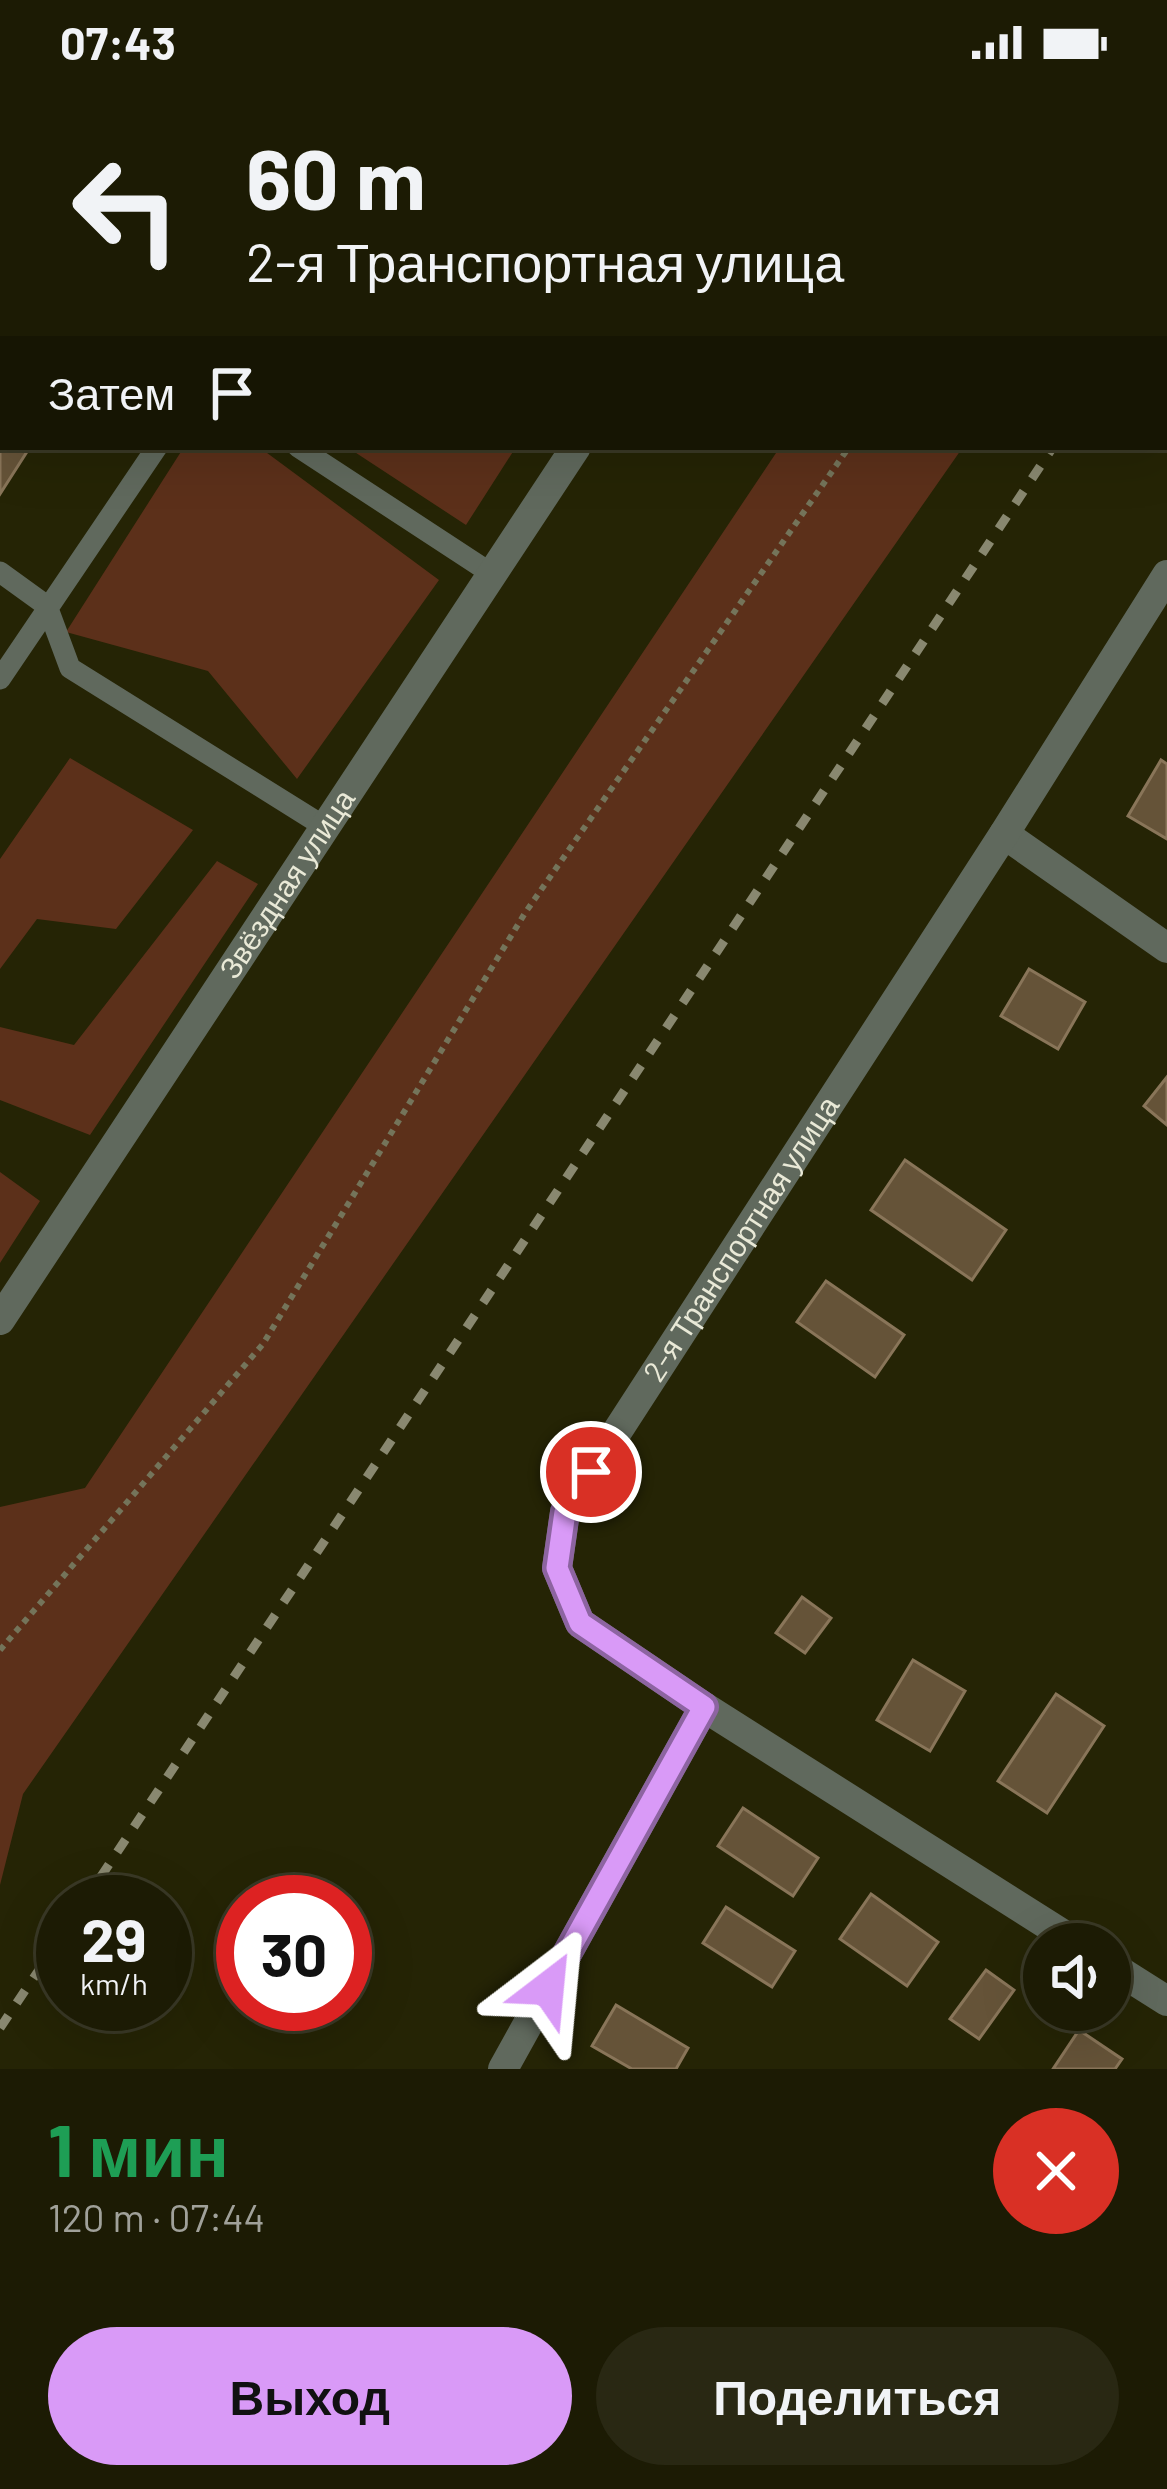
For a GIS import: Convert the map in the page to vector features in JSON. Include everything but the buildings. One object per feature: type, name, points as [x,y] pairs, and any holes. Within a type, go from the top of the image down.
[{"type":"street","name":"Звёздная улица","points":[[0,1320],[574,450]]},
{"type":"street","name":"2-я Транспортная улица","points":[[1045,1923],[580,1623],[557,1568],[565,1512],[1167,574]]},
{"type":"street","points":[[1004,834],[1167,948]]},
{"type":"street","points":[[503,2069],[704,1707]]},
{"type":"street","points":[[1131,1978],[1167,2001]]},
{"type":"lane","points":[[0,679],[155,450]]},
{"type":"lane","points":[[303,450],[492,574]]},
{"type":"lane","points":[[0,572],[47,606],[70,668],[325,827]]},
{"type":"path","points":[[0,1649],[263,1344],[525,914],[847,450]]},
{"type":"shaded area","points":[[182,450],[263,450],[439,580],[297,779],[208,671],[66,632]]},
{"type":"shaded area","points":[[352,450],[514,450],[466,525]]},
{"type":"shaded area","points":[[778,450],[961,450],[23,1794],[0,1885],[0,1507],[85,1488]]},
{"type":"shaded area","points":[[70,758],[193,830],[116,929],[37,919],[0,969],[0,859]]},
{"type":"shaded area","points":[[217,861],[258,884],[90,1135],[0,1100],[0,1027],[74,1045]]},
{"type":"shaded area","points":[[0,1172],[40,1201],[0,1263]]},
{"type":"railway","points":[[102,1875],[1051,450]]},
{"type":"railway","points":[[0,2028],[36,1974]]},
{"type":"route","points":[[548,1988],[704,1707],[580,1623],[557,1568],[565,1512],[591,1472]]}]
